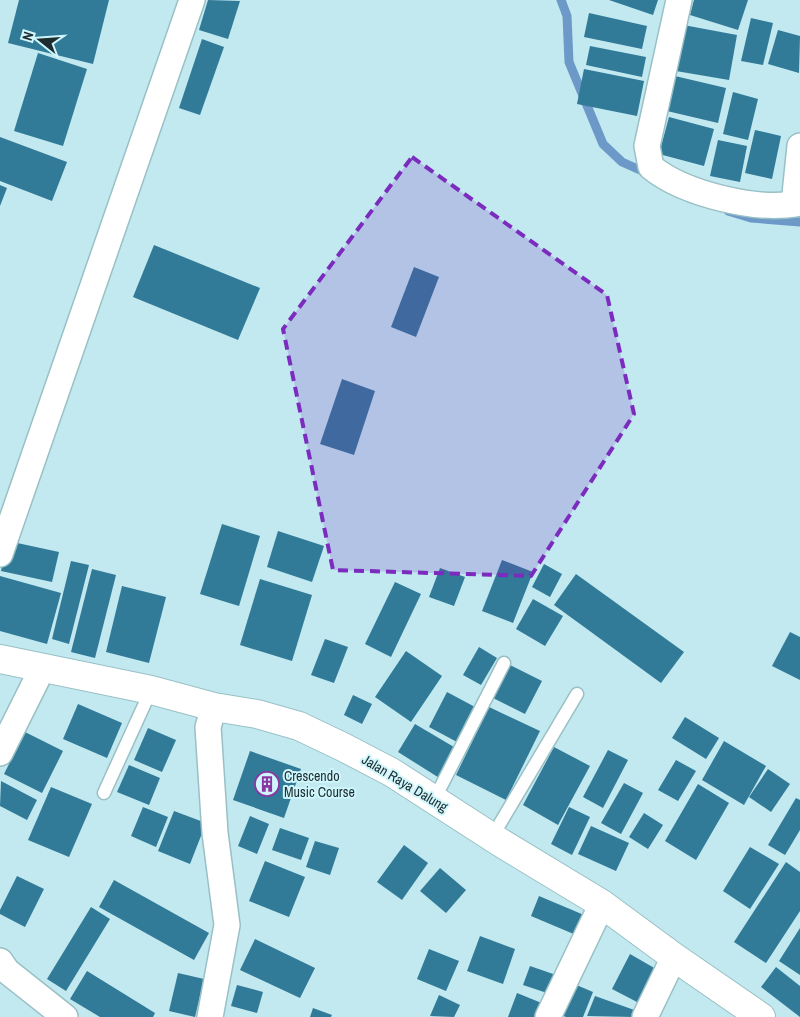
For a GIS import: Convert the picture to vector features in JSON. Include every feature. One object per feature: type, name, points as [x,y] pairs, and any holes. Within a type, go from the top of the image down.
[{"type":"main road","name":"Jalan Raya Dalung","points":[[0,659],[151,690],[214,707],[257,714],[299,726],[391,772],[492,837],[602,904],[761,1017]]},
{"type":"street","points":[[0,554],[192,0]]},
{"type":"street","points":[[678,0],[647,146],[651,167],[674,182],[707,193],[756,204],[797,204],[800,146]]},
{"type":"street","points":[[0,753],[43,667]]},
{"type":"street","points":[[210,1017],[227,926],[215,833],[208,727],[214,707]]},
{"type":"street","points":[[548,1017],[602,904]]},
{"type":"street","points":[[645,1017],[674,957]]},
{"type":"street","points":[[0,961],[7,971],[65,1017]]},
{"type":"lane","points":[[434,800],[504,663]]},
{"type":"lane","points":[[104,793],[151,690]]},
{"type":"lane","points":[[492,837],[576,694]]},
{"type":"highlighted area","points":[[412,157],[607,295],[634,414],[531,576],[333,570],[283,329]]},
{"type":"building","points":[[19,0],[109,0],[93,64],[8,43]]},
{"type":"building","points":[[208,0],[240,1],[228,39],[199,30]]},
{"type":"building","points":[[609,0],[658,0],[653,15]]},
{"type":"building","points":[[694,0],[748,0],[738,30],[690,15]]},
{"type":"building","points":[[589,13],[647,26],[642,49],[584,37]]},
{"type":"building","points":[[751,18],[773,23],[763,65],[741,61]]},
{"type":"building","points":[[678,24],[737,35],[729,80],[670,70]]},
{"type":"building","points":[[778,30],[800,36],[799,73],[768,64]]},
{"type":"building","points":[[202,39],[224,47],[200,115],[179,108]]},
{"type":"building","points":[[590,46],[646,57],[642,77],[586,65]]},
{"type":"building","points":[[38,53],[87,69],[63,146],[14,131]]},
{"type":"building","points":[[584,69],[644,81],[637,116],[577,104]]},
{"type":"building","points":[[675,76],[726,88],[718,123],[667,111]]},
{"type":"building","points":[[733,92],[758,99],[748,140],[723,134]]},
{"type":"building","points":[[669,117],[714,129],[704,166],[659,154]]},
{"type":"building","points":[[755,130],[781,136],[772,179],[745,173]]},
{"type":"building","points":[[0,137],[67,162],[52,201],[0,181]]},
{"type":"building","points":[[718,140],[747,146],[740,182],[710,176]]},
{"type":"building","points":[[0,185],[7,188],[0,206]]},
{"type":"building","points":[[154,245],[260,288],[238,340],[133,297]]},
{"type":"building","points":[[414,267],[439,277],[416,337],[391,327]]},
{"type":"building","points":[[342,379],[375,391],[354,455],[320,444]]},
{"type":"building","points":[[222,524],[260,536],[239,606],[200,594]]},
{"type":"building","points":[[278,531],[324,546],[312,582],[267,567]]},
{"type":"building","points":[[8,541],[59,552],[52,582],[1,571]]},
{"type":"building","points":[[502,560],[533,572],[513,623],[482,611]]},
{"type":"building","points":[[71,561],[89,565],[69,644],[52,639]]},
{"type":"building","points":[[544,564],[562,574],[550,597],[532,587]]},
{"type":"building","points":[[440,568],[465,577],[454,606],[429,597]]},
{"type":"building","points":[[92,569],[116,575],[95,658],[71,652]]},
{"type":"building","points":[[576,574],[684,652],[661,683],[554,605]]},
{"type":"building","points":[[0,576],[61,593],[47,644],[0,631]]},
{"type":"building","points":[[260,579],[312,595],[292,661],[240,645]]},
{"type":"building","points":[[395,582],[421,594],[391,657],[365,644]]},
{"type":"building","points":[[122,586],[166,597],[149,663],[106,652]]},
{"type":"building","points":[[533,599],[563,616],[545,646],[516,629]]},
{"type":"building","points":[[790,632],[800,637],[800,680],[772,666]]},
{"type":"building","points":[[325,639],[348,647],[334,683],[311,675]]},
{"type":"building","points":[[479,647],[497,658],[481,685],[463,675]]},
{"type":"building","points":[[406,651],[442,676],[411,722],[375,697]]},
{"type":"building","points":[[508,664],[542,681],[525,714],[491,697]]},
{"type":"building","points":[[447,692],[475,707],[457,742],[429,727]]},
{"type":"building","points":[[353,695],[372,704],[362,724],[344,715]]},
{"type":"building","points":[[78,704],[122,723],[107,758],[63,739]]},
{"type":"building","points":[[489,707],[540,731],[506,800],[456,775]]},
{"type":"building","points":[[685,717],[719,738],[706,759],[672,738]]},
{"type":"building","points":[[415,724],[459,750],[441,779],[398,752]]},
{"type":"building","points":[[148,728],[176,740],[162,772],[134,760]]},
{"type":"building","points":[[25,732],[63,751],[42,793],[4,774]]},
{"type":"building","points":[[724,741],[766,766],[744,805],[702,780]]},
{"type":"building","points":[[554,747],[590,766],[558,825],[523,805]]},
{"type":"building","points":[[608,750],[628,760],[603,808],[583,797]]},
{"type":"building","name":"Crescendo Music Course","points":[[250,751],[301,769],[284,818],[233,800]]},
{"type":"building","points":[[676,760],[696,771],[678,801],[658,790]]},
{"type":"building","points":[[129,765],[160,778],[149,805],[117,792]]},
{"type":"building","points":[[768,769],[790,784],[771,812],[749,797]]},
{"type":"building","points":[[1,781],[37,800],[27,820],[0,806]]},
{"type":"building","points":[[624,783],[643,793],[621,834],[601,823]]},
{"type":"building","points":[[698,784],[729,803],[696,860],[665,841]]},
{"type":"building","points":[[51,787],[92,804],[69,857],[28,840]]},
{"type":"building","points":[[796,798],[800,800],[800,830],[785,855],[768,845]]},
{"type":"building","points":[[143,807],[168,817],[156,847],[131,836]]},
{"type":"building","points":[[569,807],[590,817],[572,855],[551,844]]},
{"type":"building","points":[[174,811],[206,823],[190,864],[158,851]]},
{"type":"building","points":[[644,813],[663,825],[648,849],[629,837]]},
{"type":"building","points":[[250,816],[269,824],[257,854],[238,846]]},
{"type":"building","points":[[591,826],[629,843],[616,871],[578,854]]},
{"type":"building","points":[[280,828],[309,838],[301,860],[272,850]]},
{"type":"building","points":[[315,841],[339,848],[330,875],[306,867]]},
{"type":"building","points":[[404,845],[428,863],[402,900],[377,882]]},
{"type":"building","points":[[750,847],[779,864],[750,909],[723,891]]},
{"type":"building","points":[[265,861],[305,877],[289,917],[249,901]]},
{"type":"building","points":[[786,862],[800,872],[800,911],[766,963],[734,942]]},
{"type":"building","points":[[440,868],[466,890],[446,913],[420,891]]},
{"type":"building","points":[[17,876],[44,889],[25,927],[0,914],[0,910]]},
{"type":"building","points":[[114,880],[209,933],[194,960],[99,907]]},
{"type":"building","points":[[539,896],[584,915],[576,935],[531,916]]},
{"type":"building","points":[[91,907],[110,919],[66,991],[47,979]]},
{"type":"building","points":[[800,928],[800,975],[779,961]]},
{"type":"building","points":[[480,936],[515,949],[503,984],[467,971]]},
{"type":"building","points":[[255,939],[315,968],[300,998],[240,970]]},
{"type":"building","points":[[429,949],[459,961],[446,991],[417,979]]},
{"type":"building","points":[[630,954],[656,969],[637,1002],[612,989]]},
{"type":"building","points":[[530,966],[556,975],[550,994],[523,985]]},
{"type":"building","points":[[776,967],[800,986],[800,1017],[761,987]]},
{"type":"building","points":[[87,971],[155,1013],[153,1017],[100,1017],[70,999]]},
{"type":"building","points":[[178,973],[204,979],[195,1017],[169,1011]]},
{"type":"building","points":[[567,981],[593,992],[583,1017],[566,1017],[554,1012]]},
{"type":"building","points":[[237,985],[263,992],[257,1013],[231,1006]]},
{"type":"building","points":[[517,993],[544,1004],[538,1017],[508,1017]]},
{"type":"building","points":[[439,995],[460,1005],[454,1017],[430,1016]]},
{"type":"building","points":[[595,996],[637,1011],[634,1017],[587,1016]]},
{"type":"building","points":[[313,1008],[332,1015],[331,1017],[310,1017]]},
{"type":"waterway","points":[[561,0],[567,16],[569,62],[603,144],[622,162],[649,174]]},
{"type":"waterway","points":[[728,211],[751,218],[800,222]]},
{"type":"place","name":"Crescendo Music Course","points":[[267,784]]}]
